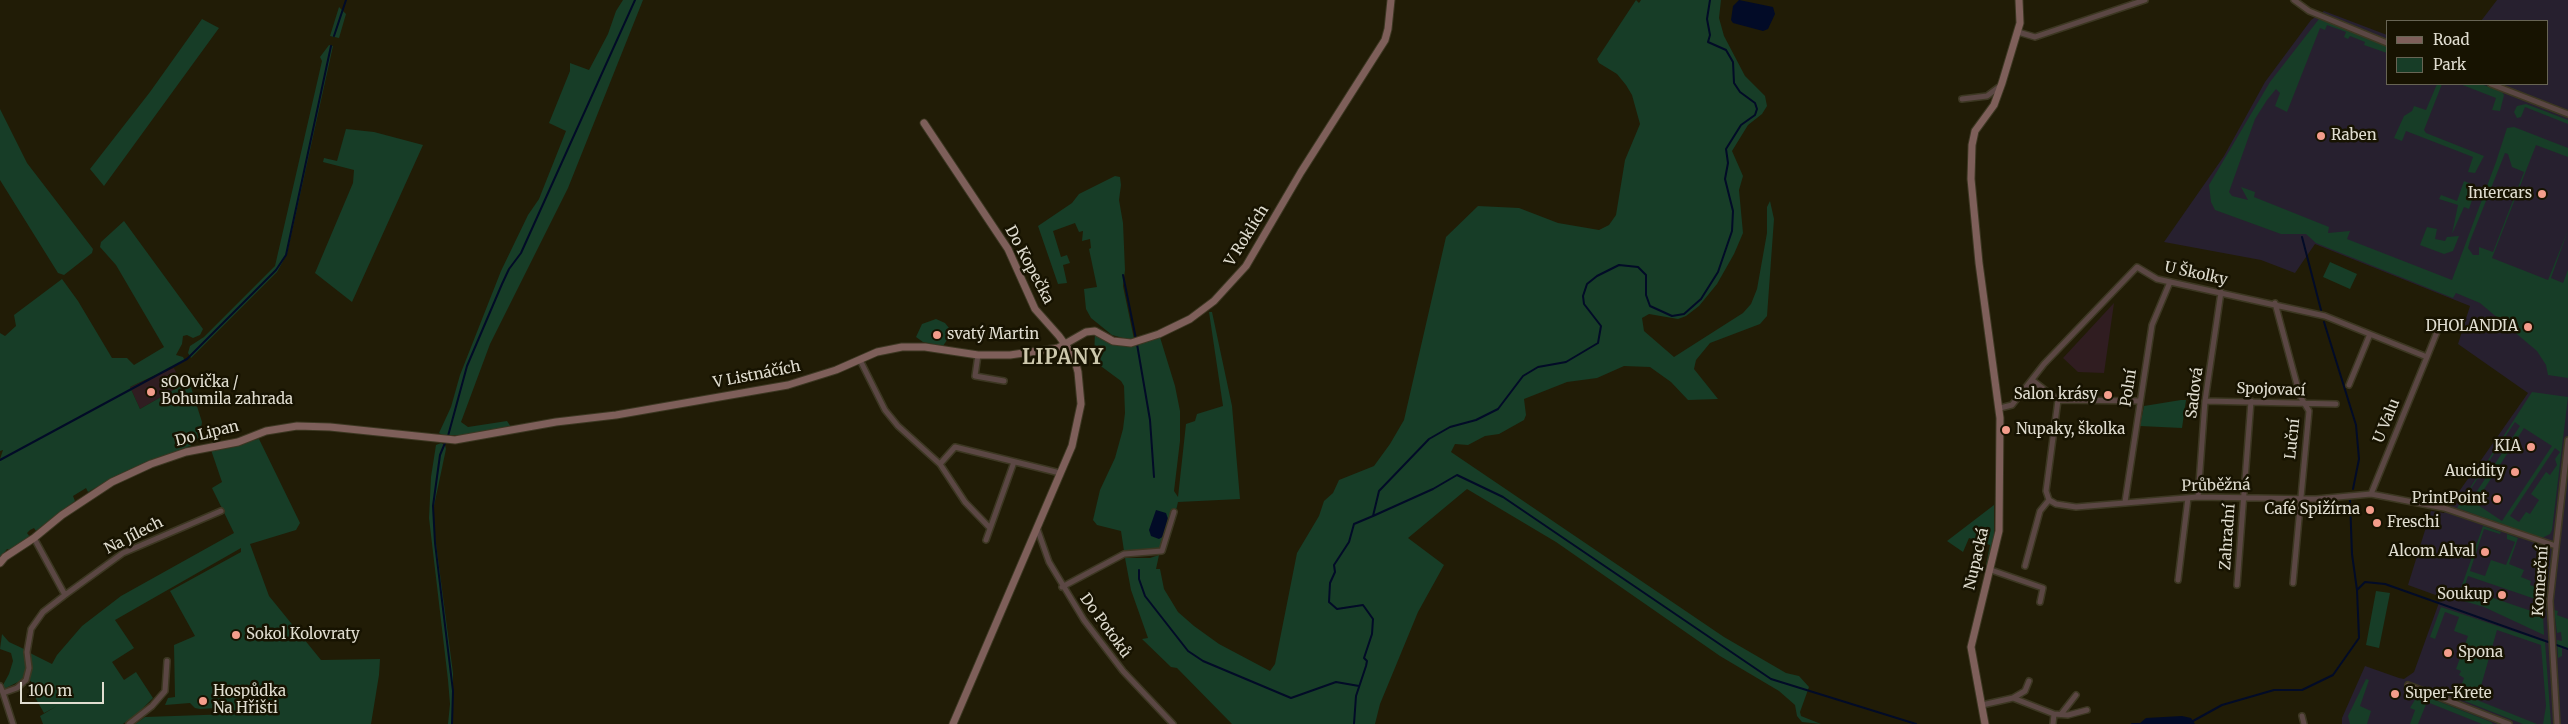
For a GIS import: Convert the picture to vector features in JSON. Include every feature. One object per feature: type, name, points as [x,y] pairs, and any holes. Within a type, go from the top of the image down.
[{"type":"street","name":"V Roklích","points":[[1066,345],[1086,332],[1095,331],[1113,340],[1137,342],[1190,319],[1232,284],[1246,266],[1321,138],[1385,40],[1391,0]]},
{"type":"street","name":"Nupacká","points":[[1985,724],[1971,647],[1999,532],[2000,408],[1979,263],[1971,179],[1973,137],[1994,105],[2002,83],[2018,32],[2021,17],[2019,0]]},
{"type":"street","points":[[2018,32],[2035,37],[2145,0]]},
{"type":"street","points":[[2294,0],[2309,11],[2324,18],[2386,42]]},
{"type":"street","points":[[1962,99],[1987,96],[2002,83]]},
{"type":"street","points":[[2494,85],[2568,114]]},
{"type":"street","name":"Do Kopečka","points":[[924,123],[1008,249],[1035,309],[1074,357],[1078,372],[1081,404],[1072,446],[953,724]]},
{"type":"street","name":"U Školky","points":[[2032,380],[2044,364],[2137,267],[2150,276],[2170,282],[2315,313],[2370,334]]},
{"type":"street","name":"Polní","points":[[2125,502],[2152,325],[2170,282]]},
{"type":"street","name":"Sadová","points":[[2198,497],[2205,401],[2221,292]]},
{"type":"street","name":"Luční","points":[[2274,303],[2300,396],[2309,411],[2293,583]]},
{"type":"street","name":"U Valu","points":[[2371,494],[2437,332]]},
{"type":"street","points":[[2349,385],[2370,334],[2427,357]]},
{"type":"street","name":"V Listnáčích","points":[[450,440],[556,422],[616,415],[788,384],[836,370],[878,352],[902,347],[924,347],[978,355],[1031,353],[1066,345]]},
{"type":"street","points":[[978,355],[975,376],[1004,381]]},
{"type":"street","points":[[860,360],[885,410],[898,426],[940,464],[965,502],[990,528]]},
{"type":"street","points":[[2000,408],[2012,405],[2032,380],[2058,400],[2140,401]]},
{"type":"street","points":[[2025,566],[2040,511],[2049,500],[2046,491],[2058,400]]},
{"type":"street","name":"Spojovací","points":[[2205,401],[2336,404]]},
{"type":"street","name":"Zahradní","points":[[2237,584],[2251,401]]},
{"type":"street","name":"Do Lipan","points":[[0,563],[5,557],[34,538],[62,515],[112,482],[151,464],[186,452],[238,442],[266,431],[297,426],[330,427],[450,440]]},
{"type":"street","name":"Komerční","points":[[2556,724],[2550,616],[2568,440]]},
{"type":"street","points":[[940,464],[955,447],[1060,474]]},
{"type":"street","points":[[986,540],[1014,462]]},
{"type":"street","name":"Průběžná","points":[[2049,500],[2056,504],[2076,507],[2198,497],[2302,500],[2371,494],[2456,512],[2556,546]]},
{"type":"street","points":[[2178,580],[2188,498]]},
{"type":"street","name":"Na Jílech","points":[[3,693],[17,688],[26,680],[29,668],[27,652],[31,629],[43,612],[123,553],[221,510]]},
{"type":"street","points":[[1062,586],[1124,554],[1162,551],[1174,512]]},
{"type":"street","name":"Do Potoků","points":[[1037,528],[1043,549],[1062,586],[1101,646],[1174,724]]},
{"type":"street","points":[[34,538],[65,595]]},
{"type":"street","points":[[1991,570],[2042,588],[2040,602]]},
{"type":"street","points":[[129,724],[152,706],[165,690],[167,661]]},
{"type":"street","points":[[1982,705],[2013,698],[2025,691],[2029,681]]},
{"type":"street","points":[[2408,685],[2509,724]]},
{"type":"street","points":[[0,686],[13,724]]},
{"type":"street","points":[[2062,713],[2076,695]]},
{"type":"street","points":[[2013,698],[2054,714],[2068,714],[2087,710]]},
{"type":"street","points":[[2053,724],[2054,714]]},
{"type":"street","points":[[2302,716],[2304,724]]},
{"type":"shaded area","points":[[2497,0],[2568,0],[2568,724],[2342,724],[2342,718],[2365,666],[2404,679],[2414,672],[2441,597],[2408,585],[2431,511],[2444,513],[2528,393],[2458,344],[2470,306],[2315,244],[2295,273],[2261,260],[2164,242],[2224,156],[2265,82],[2311,20],[2324,11],[2386,35],[2386,85],[2548,85],[2548,20],[2482,20]]},
{"type":"shaded area","points":[[2114,303],[2104,373],[2078,372],[2063,358]]},
{"type":"shaded area","name":"sOOvička / Bohumila zahrada","points":[[174,368],[182,385],[140,409],[130,387]]},
{"type":"green space","points":[[623,0],[643,0],[568,188],[490,344],[461,422],[468,427],[507,421],[511,427],[469,435],[442,435],[439,433],[451,407],[460,375],[501,271],[528,215],[539,199],[566,131],[549,123],[570,71],[570,63],[589,70]]},
{"type":"green space","points":[[1636,0],[1639,3],[1641,0],[1721,0],[1719,18],[1724,36],[1745,76],[1765,96],[1767,106],[1762,114],[1748,125],[1732,151],[1743,176],[1739,190],[1743,233],[1734,254],[1717,284],[1699,306],[1686,316],[1678,319],[1649,314],[1642,318],[1644,331],[1674,357],[1743,313],[1751,304],[1757,289],[1767,233],[1767,207],[1770,201],[1774,219],[1767,316],[1760,324],[1710,343],[1696,360],[1694,369],[1718,399],[1688,400],[1671,382],[1650,367],[1624,366],[1597,378],[1567,382],[1524,399],[1526,415],[1524,420],[1499,434],[1485,436],[1468,445],[1455,444],[1451,452],[1724,637],[1786,673],[1799,676],[1809,687],[1800,712],[1801,716],[1821,724],[1802,722],[1797,716],[1795,705],[1779,691],[1720,656],[1556,542],[1467,489],[1408,538],[1444,565],[1418,612],[1380,704],[1375,724],[1232,724],[1177,668],[1171,667],[1142,639],[1148,638],[1131,590],[1125,558],[1150,558],[1159,555],[1156,569],[1160,569],[1164,589],[1178,612],[1219,644],[1270,671],[1275,664],[1297,553],[1319,516],[1324,501],[1333,493],[1339,480],[1374,466],[1404,420],[1446,237],[1478,206],[1519,208],[1558,223],[1599,230],[1609,225],[1616,215],[1625,160],[1640,124],[1632,95],[1626,85],[1617,74],[1599,63],[1597,59]]},
{"type":"green space","points":[[339,7],[346,14],[339,38],[330,36]]},
{"type":"green space","points":[[202,19],[219,28],[104,186],[90,169],[150,92]]},
{"type":"green space","points":[[2319,19],[2386,46],[2386,53],[2364,45],[2365,42],[2350,36],[2348,39],[2344,37],[2346,32],[2327,25],[2325,30],[2320,28],[2287,112],[2275,106],[2280,93],[2276,89],[2255,119],[2229,192],[2232,196],[2248,200],[2241,187],[2255,192],[2254,197],[2329,227],[2328,233],[2350,231],[2347,239],[2452,280],[2507,128],[2514,127],[2568,148],[2568,157],[2536,145],[2492,258],[2548,280],[2568,230],[2551,278],[2563,283],[2568,270],[2568,378],[2548,375],[2546,365],[2537,351],[2480,303],[2456,293],[2453,298],[2316,243],[2306,234],[2281,234],[2215,210],[2211,202],[2209,185],[2270,82]],"holes":[[[2505,153],[2508,154],[2512,167],[2524,172],[2493,252],[2479,247],[2479,255],[2473,255],[2468,248],[2470,241]]]},
{"type":"green space","points":[[329,45],[333,46],[287,254],[277,272],[191,358],[188,353],[190,346],[204,337],[275,266],[322,61],[320,57]]},
{"type":"green space","points":[[2437,85],[2442,85],[2424,130],[2426,133],[2484,156],[2475,173],[2468,172],[2473,157],[2406,131],[2402,141],[2394,138],[2404,116],[2412,111],[2414,106],[2426,110]]},
{"type":"green space","points":[[2463,85],[2484,85],[2502,92],[2504,95],[2500,111],[2492,110],[2496,98]]},
{"type":"green space","points":[[2526,104],[2568,120],[2568,124],[2525,107],[2521,117],[2517,118],[2514,112],[2517,106]]},
{"type":"green space","points":[[0,109],[27,163],[93,249],[92,253],[64,275],[58,273],[0,180]]},
{"type":"green space","points":[[346,129],[374,132],[423,145],[352,302],[315,273],[353,183],[354,170],[323,162],[324,158],[337,161]]},
{"type":"green space","points":[[1115,176],[1120,177],[1121,185],[1119,200],[1123,223],[1125,270],[1123,286],[1134,339],[1130,340],[1112,335],[1091,318],[1086,309],[1084,289],[1097,287],[1089,249],[1091,248],[1090,239],[1082,241],[1083,231],[1079,232],[1075,223],[1053,231],[1061,257],[1067,255],[1070,263],[1063,265],[1067,283],[1058,284],[1038,226],[1072,203],[1079,194]]},
{"type":"green space","points":[[2464,181],[2471,184],[2473,197],[2469,209],[2464,207],[2452,234],[2458,205],[2439,199],[2441,195],[2457,201]]},
{"type":"green space","points":[[124,221],[203,329],[200,335],[193,338],[187,335],[183,336],[182,344],[176,355],[183,357],[185,361],[130,387],[140,409],[189,381],[202,422],[200,437],[190,446],[124,472],[88,492],[86,488],[73,496],[75,501],[36,531],[34,528],[30,530],[27,533],[30,537],[12,550],[7,549],[0,558],[0,459],[3,450],[0,451],[0,333],[5,336],[16,326],[14,315],[62,279],[78,301],[112,358],[127,358],[134,365],[164,347],[116,265],[100,247],[101,242]]},
{"type":"green space","points":[[2427,227],[2437,229],[2435,239],[2445,241],[2447,237],[2459,236],[2453,251],[2444,254],[2420,245]]},
{"type":"green space","points":[[2330,262],[2357,274],[2350,289],[2323,277]]},
{"type":"green space","points":[[1209,312],[1212,312],[1232,406],[1240,499],[1178,502],[1168,544],[1159,549],[1124,551],[1121,531],[1097,525],[1093,520],[1100,490],[1115,458],[1123,429],[1125,413],[1124,386],[1121,381],[1094,361],[1095,331],[1121,343],[1159,334],[1175,386],[1180,411],[1180,441],[1174,491],[1178,497],[1186,424],[1195,421],[1197,414],[1223,406]]},
{"type":"green space","points":[[936,319],[945,323],[949,328],[949,337],[943,346],[923,342],[916,337],[922,324]]},
{"type":"green space","points":[[2532,392],[2568,397],[2550,534],[2542,538],[2457,508]],"holes":[[[2515,422],[2520,426],[2475,494],[2470,490]],[[2524,428],[2552,446],[2502,521],[2475,503]],[[2555,448],[2560,452],[2555,459],[2557,465],[2550,475],[2546,472],[2531,494],[2539,500],[2530,514],[2526,512],[2519,522],[2510,516]]]},
{"type":"green space","points":[[2186,400],[2182,428],[2140,426],[2144,406]]},
{"type":"green space","points":[[259,439],[300,523],[296,530],[250,544],[269,596],[321,660],[380,659],[371,724],[135,724],[145,717],[232,714],[232,707],[200,709],[195,708],[190,703],[165,705],[168,698],[175,697],[174,645],[195,636],[170,591],[241,552],[241,548],[115,620],[134,648],[112,662],[124,680],[136,672],[153,698],[139,712],[123,724],[43,724],[40,716],[57,706],[44,713],[32,692],[38,687],[28,679],[32,669],[30,653],[52,664],[57,655],[82,626],[121,596],[234,533],[212,488],[222,482],[210,447]]},
{"type":"green space","points":[[441,443],[445,445],[446,449],[434,506],[434,528],[453,673],[453,724],[448,724],[450,704],[448,680],[429,518],[431,477],[436,445]]},
{"type":"green space","points":[[1994,505],[1994,541],[1989,566],[1986,565],[1990,545],[1969,538],[1963,552],[1947,541]]},
{"type":"green space","points":[[2483,526],[2501,532],[2500,534],[2484,529],[2470,571],[2485,576],[2491,560],[2506,565],[2515,542],[2507,539],[2507,534],[2518,538],[2509,564],[2524,570],[2521,577],[2531,581],[2530,585],[2536,587],[2545,561],[2539,555],[2543,549],[2547,551],[2548,563],[2542,592],[2544,635],[2484,607],[2457,599]],"holes":[[[2468,576],[2541,601],[2537,613],[2464,588]]]},
{"type":"green space","points":[[2376,591],[2390,593],[2379,648],[2366,645]]},
{"type":"green space","points":[[2441,607],[2545,642],[2551,724],[2543,724],[2546,706],[2541,645],[2497,630],[2477,700],[2537,724],[2523,724],[2457,698],[2464,678],[2459,675],[2461,671],[2456,669],[2468,636],[2454,631],[2459,617],[2445,612],[2435,639],[2430,637]]},
{"type":"green space","points":[[2554,610],[2558,611],[2557,615],[2568,619],[2568,649],[2562,647],[2562,656],[2558,658],[2557,640],[2562,641],[2561,632],[2557,633]]},
{"type":"green space","points":[[2,634],[9,642],[24,649],[26,668],[22,680],[4,689],[3,685],[13,661],[11,653],[0,649]]},
{"type":"green space","points":[[2366,679],[2369,680],[2360,706],[2371,711],[2367,724],[2350,724],[2348,716]]},
{"type":"green space","points":[[2425,696],[2493,724],[2482,724],[2427,702],[2418,724],[2410,724],[2415,710],[2410,708],[2416,698],[2423,701]]},
{"type":"water","points":[[1739,0],[1773,7],[1775,14],[1768,29],[1763,31],[1733,23],[1731,20],[1733,6]]},
{"type":"water","points":[[1156,510],[1166,513],[1168,519],[1164,536],[1159,539],[1151,536],[1149,530]]},
{"type":"water","points":[[2182,716],[2191,718],[2195,724],[2139,724],[2146,718]]},
{"type":"waterway","points":[[334,36],[346,0]]},
{"type":"waterway","points":[[448,436],[467,366],[502,284],[509,269],[521,253],[635,0]]},
{"type":"waterway","points":[[1354,724],[1356,696],[1366,666],[1367,661],[1364,658],[1372,634],[1373,619],[1363,605],[1337,609],[1329,602],[1330,583],[1335,572],[1334,565],[1349,542],[1354,524],[1373,516],[1379,491],[1429,439],[1450,427],[1476,420],[1498,409],[1523,376],[1538,367],[1566,362],[1598,343],[1601,326],[1584,304],[1583,296],[1587,284],[1597,276],[1619,265],[1638,267],[1646,275],[1646,295],[1650,306],[1672,316],[1684,314],[1701,299],[1718,272],[1732,231],[1733,211],[1725,179],[1728,163],[1726,149],[1741,125],[1755,115],[1757,109],[1755,103],[1740,92],[1734,83],[1733,62],[1726,50],[1708,42],[1710,35],[1707,19],[1710,0]]},
{"type":"waterway","points":[[0,460],[187,359],[276,270],[286,255],[331,46]]},
{"type":"waterway","points":[[2302,237],[2321,310]]},
{"type":"waterway","points":[[1123,275],[1136,339]]},
{"type":"waterway","points":[[2324,322],[2356,425],[2359,459],[2353,489]]},
{"type":"waterway","points":[[1137,344],[1150,420],[1154,477]]},
{"type":"waterway","points":[[445,443],[440,455],[433,506],[435,543],[453,691],[452,724]]},
{"type":"waterway","points":[[1373,516],[1433,489],[1457,475],[1503,497],[1771,679],[1916,724]]},
{"type":"waterway","points":[[2350,500],[2352,554],[2357,590]]},
{"type":"waterway","points":[[1139,570],[1139,579],[1145,596],[1188,651],[1203,661],[1291,698],[1336,682],[1359,686]]},
{"type":"waterway","points":[[2193,721],[2222,705],[2274,690],[2302,690],[2333,675],[2359,638],[2357,590],[2365,582],[2385,584],[2568,649]]},
{"type":"waterway","points":[[2132,724],[2146,724]]},
{"type":"place","name":"Raben","points":[[2321,136]]},
{"type":"place","name":"Intercars","points":[[2542,194]]},
{"type":"place","name":"DHOLANDIA","points":[[2528,327]]},
{"type":"place","name":"svatý Martin","points":[[937,335]]},
{"type":"place","name":"sOOvička / Bohumila zahrada","points":[[151,392]]},
{"type":"place","name":"Salon krásy","points":[[2108,395]]},
{"type":"place","name":"Nupaky, školka","points":[[2006,430]]},
{"type":"place","name":"KIA","points":[[2531,447]]},
{"type":"place","name":"Aucidity","points":[[2515,472]]},
{"type":"place","name":"PrintPoint","points":[[2497,499]]},
{"type":"place","name":"Café Spižírna","points":[[2370,510]]},
{"type":"place","name":"Freschi","points":[[2377,523]]},
{"type":"place","name":"Alcom Alval","points":[[2485,552]]},
{"type":"place","name":"Soukup","points":[[2502,595]]},
{"type":"place","name":"Sokol Kolovraty","points":[[236,635]]},
{"type":"place","name":"Spona","points":[[2448,653]]},
{"type":"place","name":"Super-Krete","points":[[2395,694]]},
{"type":"place","name":"Hospůdka Na Hřišti","points":[[203,701]]},
{"type":"district","name":"LIPANY","points":[[1063,358]]}]
